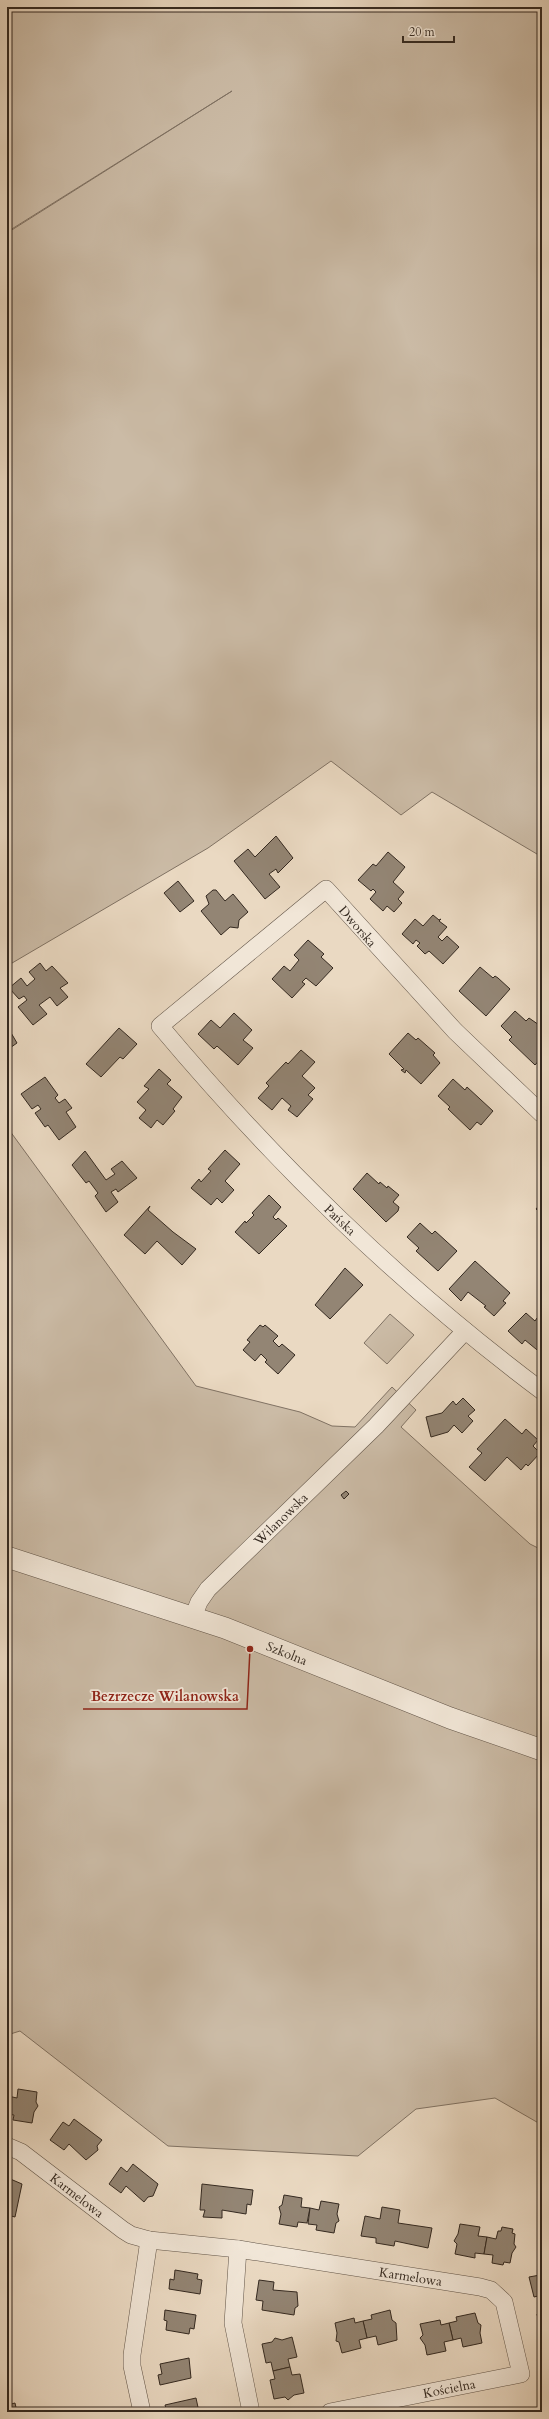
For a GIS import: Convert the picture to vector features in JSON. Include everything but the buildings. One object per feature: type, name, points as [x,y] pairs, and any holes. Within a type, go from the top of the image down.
[{"type":"street","name":"Dworska","points":[[160,1026],[326,889],[450,1026],[542,1114]]},
{"type":"street","name":"Pańska","points":[[160,1026],[228,1106],[296,1178],[374,1254],[465,1331],[542,1391]]},
{"type":"street","name":"Wilanowska","points":[[193,1617],[199,1602],[208,1589],[376,1426],[465,1331]]},
{"type":"street","name":"Szkolna","points":[[7,1558],[193,1617],[261,1641],[450,1718],[542,1750]]},
{"type":"street","name":"Karmelowa","points":[[7,2146],[21,2152],[131,2235],[149,2240],[238,2249],[491,2290],[504,2302],[521,2374]]},
{"type":"street","points":[[142,2412],[132,2366],[132,2355],[149,2240]]},
{"type":"street","points":[[238,2249],[232,2318],[251,2412]]},
{"type":"street","name":"Kościelna","points":[[330,2412],[521,2374]]},
{"type":"shaded area","points":[[7,7],[542,7],[542,857],[432,792],[401,815],[331,761],[208,848],[7,966],[7,233],[232,91],[7,232]]},
{"type":"shaded area","points":[[7,1127],[196,1386],[300,1412],[332,1426],[355,1427],[392,1387],[416,1410],[401,1427],[530,1544],[542,1550],[542,2125],[495,2098],[416,2109],[358,2156],[168,2146],[20,2031],[7,2035]]},
{"type":"shaded area","points":[[390,1314],[414,1335],[387,1364],[364,1343]]},
{"type":"place","name":"Bezrzecze Wilanowska","points":[[250,1649]]}]
